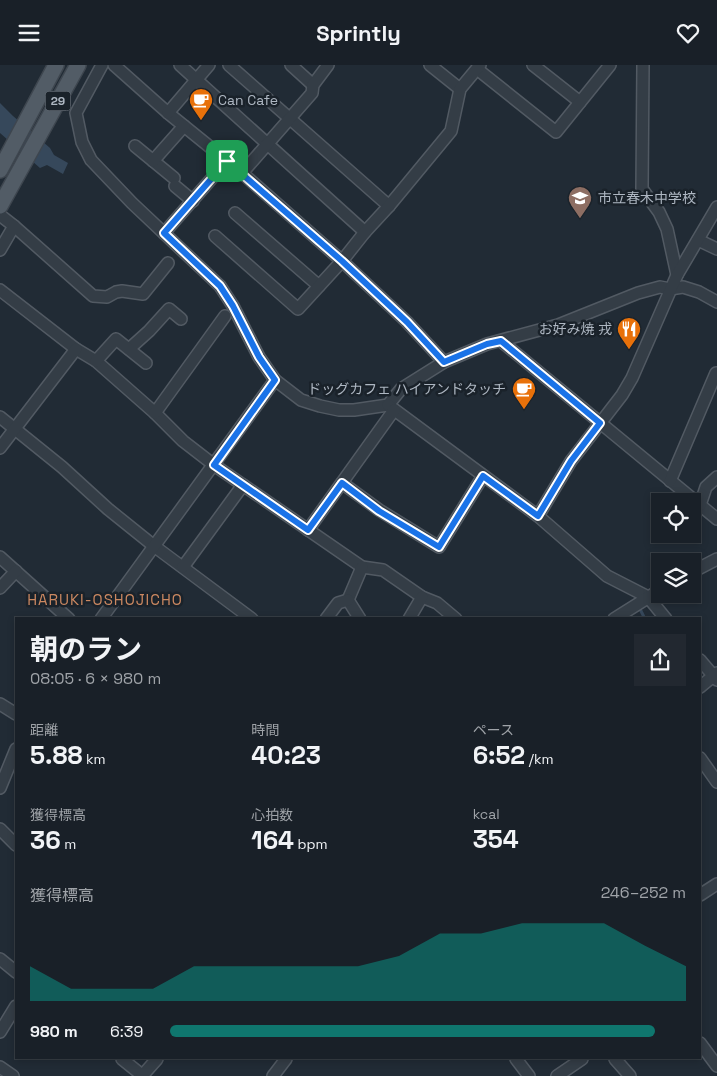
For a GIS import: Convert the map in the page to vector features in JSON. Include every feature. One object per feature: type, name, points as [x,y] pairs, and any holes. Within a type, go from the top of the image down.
[{"type":"main road","name":"29","points":[[0,170],[56,65]]},
{"type":"main road","name":"29","points":[[0,207],[78,65]]},
{"type":"street","points":[[102,65],[76,113],[82,142],[91,160],[132,203],[220,286],[233,306],[259,357],[275,380],[301,400],[320,406],[339,410],[391,407],[538,516],[607,576],[648,597],[664,617]]},
{"type":"street","points":[[114,65],[168,113],[242,173],[342,261],[407,322],[444,362]]},
{"type":"street","points":[[180,65],[365,232]]},
{"type":"street","points":[[168,113],[209,65]]},
{"type":"street","points":[[229,65],[389,206]]},
{"type":"street","points":[[291,65],[313,85]]},
{"type":"street","points":[[242,173],[312,93],[313,85],[328,65]]},
{"type":"street","points":[[430,65],[460,89]]},
{"type":"street","points":[[533,65],[580,102]]},
{"type":"street","points":[[643,65],[642,189],[659,212],[667,229],[677,275]]},
{"type":"street","points":[[215,236],[298,309],[342,261],[451,131],[460,89],[478,67],[556,132],[580,102],[603,67]]},
{"type":"street","points":[[153,161],[184,126]]},
{"type":"street","points":[[135,146],[153,161],[193,201]]},
{"type":"street","points":[[164,233],[227,161]]},
{"type":"street","points":[[538,516],[571,461],[622,395],[632,378],[670,289],[717,207]]},
{"type":"street","points":[[235,213],[320,286]]},
{"type":"street","points":[[0,215],[14,225],[94,296],[108,297],[122,291],[143,294],[168,263]]},
{"type":"street","points":[[0,250],[14,225]]},
{"type":"street","points":[[698,240],[717,249]]},
{"type":"street","points":[[308,530],[342,483],[401,389],[444,362],[487,344],[558,325],[638,293],[660,287],[670,289],[683,287],[699,291],[717,302]]},
{"type":"street","points":[[0,290],[76,349],[96,361],[155,413],[183,441],[214,465],[362,567],[383,570],[422,597],[437,603],[454,617]]},
{"type":"street","points":[[129,349],[169,309],[181,319]]},
{"type":"street","points":[[155,413],[225,316]]},
{"type":"street","points":[[96,361],[116,339],[146,363]]},
{"type":"street","points":[[501,341],[685,493]]},
{"type":"street","points":[[0,449],[76,349]]},
{"type":"street","points":[[670,481],[716,373]]},
{"type":"street","points":[[102,617],[275,380]]},
{"type":"street","points":[[0,417],[154,546],[249,617]]},
{"type":"street","points":[[342,483],[379,511],[439,547],[483,476]]},
{"type":"street","points":[[701,502],[706,487],[717,477]]},
{"type":"street","points":[[183,567],[242,485]]},
{"type":"street","points":[[701,506],[717,519]]},
{"type":"street","points":[[0,557],[67,617]]},
{"type":"street","points":[[701,567],[717,559]]},
{"type":"street","points":[[348,600],[362,567]]},
{"type":"street","points":[[0,588],[16,571]]},
{"type":"street","points":[[617,617],[651,595]]},
{"type":"street","points":[[410,617],[422,597]]},
{"type":"street","points":[[328,617],[338,603],[348,600]]},
{"type":"street","points":[[348,600],[359,617]]},
{"type":"street","points":[[701,661],[716,677],[701,686]]},
{"type":"street","points":[[0,704],[15,714]]},
{"type":"street","points":[[0,788],[15,751]]},
{"type":"street","points":[[701,758],[717,782]]},
{"type":"street","points":[[0,829],[15,844]]},
{"type":"street","points":[[701,894],[717,884]]},
{"type":"street","points":[[0,959],[15,972]]},
{"type":"street","points":[[0,1032],[15,1007]]},
{"type":"street","points":[[701,1044],[717,1066]]},
{"type":"street","points":[[122,1059],[142,1076],[157,1059]]},
{"type":"street","points":[[279,1073],[286,1059]]},
{"type":"street","points":[[516,1059],[529,1076]]},
{"type":"street","points":[[557,1076],[582,1059]]},
{"type":"street","points":[[615,1059],[630,1076]]},
{"type":"street","points":[[0,1067],[14,1076]]},
{"type":"water","points":[[0,103],[50,148],[54,155],[68,163],[63,174],[47,165],[40,168],[0,133]]},
{"type":"waterway","points":[[640,609],[644,617]]},
{"type":"place","name":"Can Cafe","points":[[201,121]]},
{"type":"place","name":"市立春木中学校","points":[[580,219]]},
{"type":"place","name":"お好み焼 戎","points":[[629,350]]},
{"type":"place","name":"ドッグカフェ ハイアンドタッチ","points":[[524,410]]},
{"type":"district","name":"HARUKI-OSHOJICHO","points":[[105,599]]},
{"type":"route","points":[[227,161],[342,261],[407,322],[444,362],[487,344],[501,341],[600,423],[571,461],[538,516],[483,476],[439,547],[379,511],[342,483],[308,530],[214,465],[275,380],[259,357],[233,306],[220,286],[164,233],[227,161]]}]
